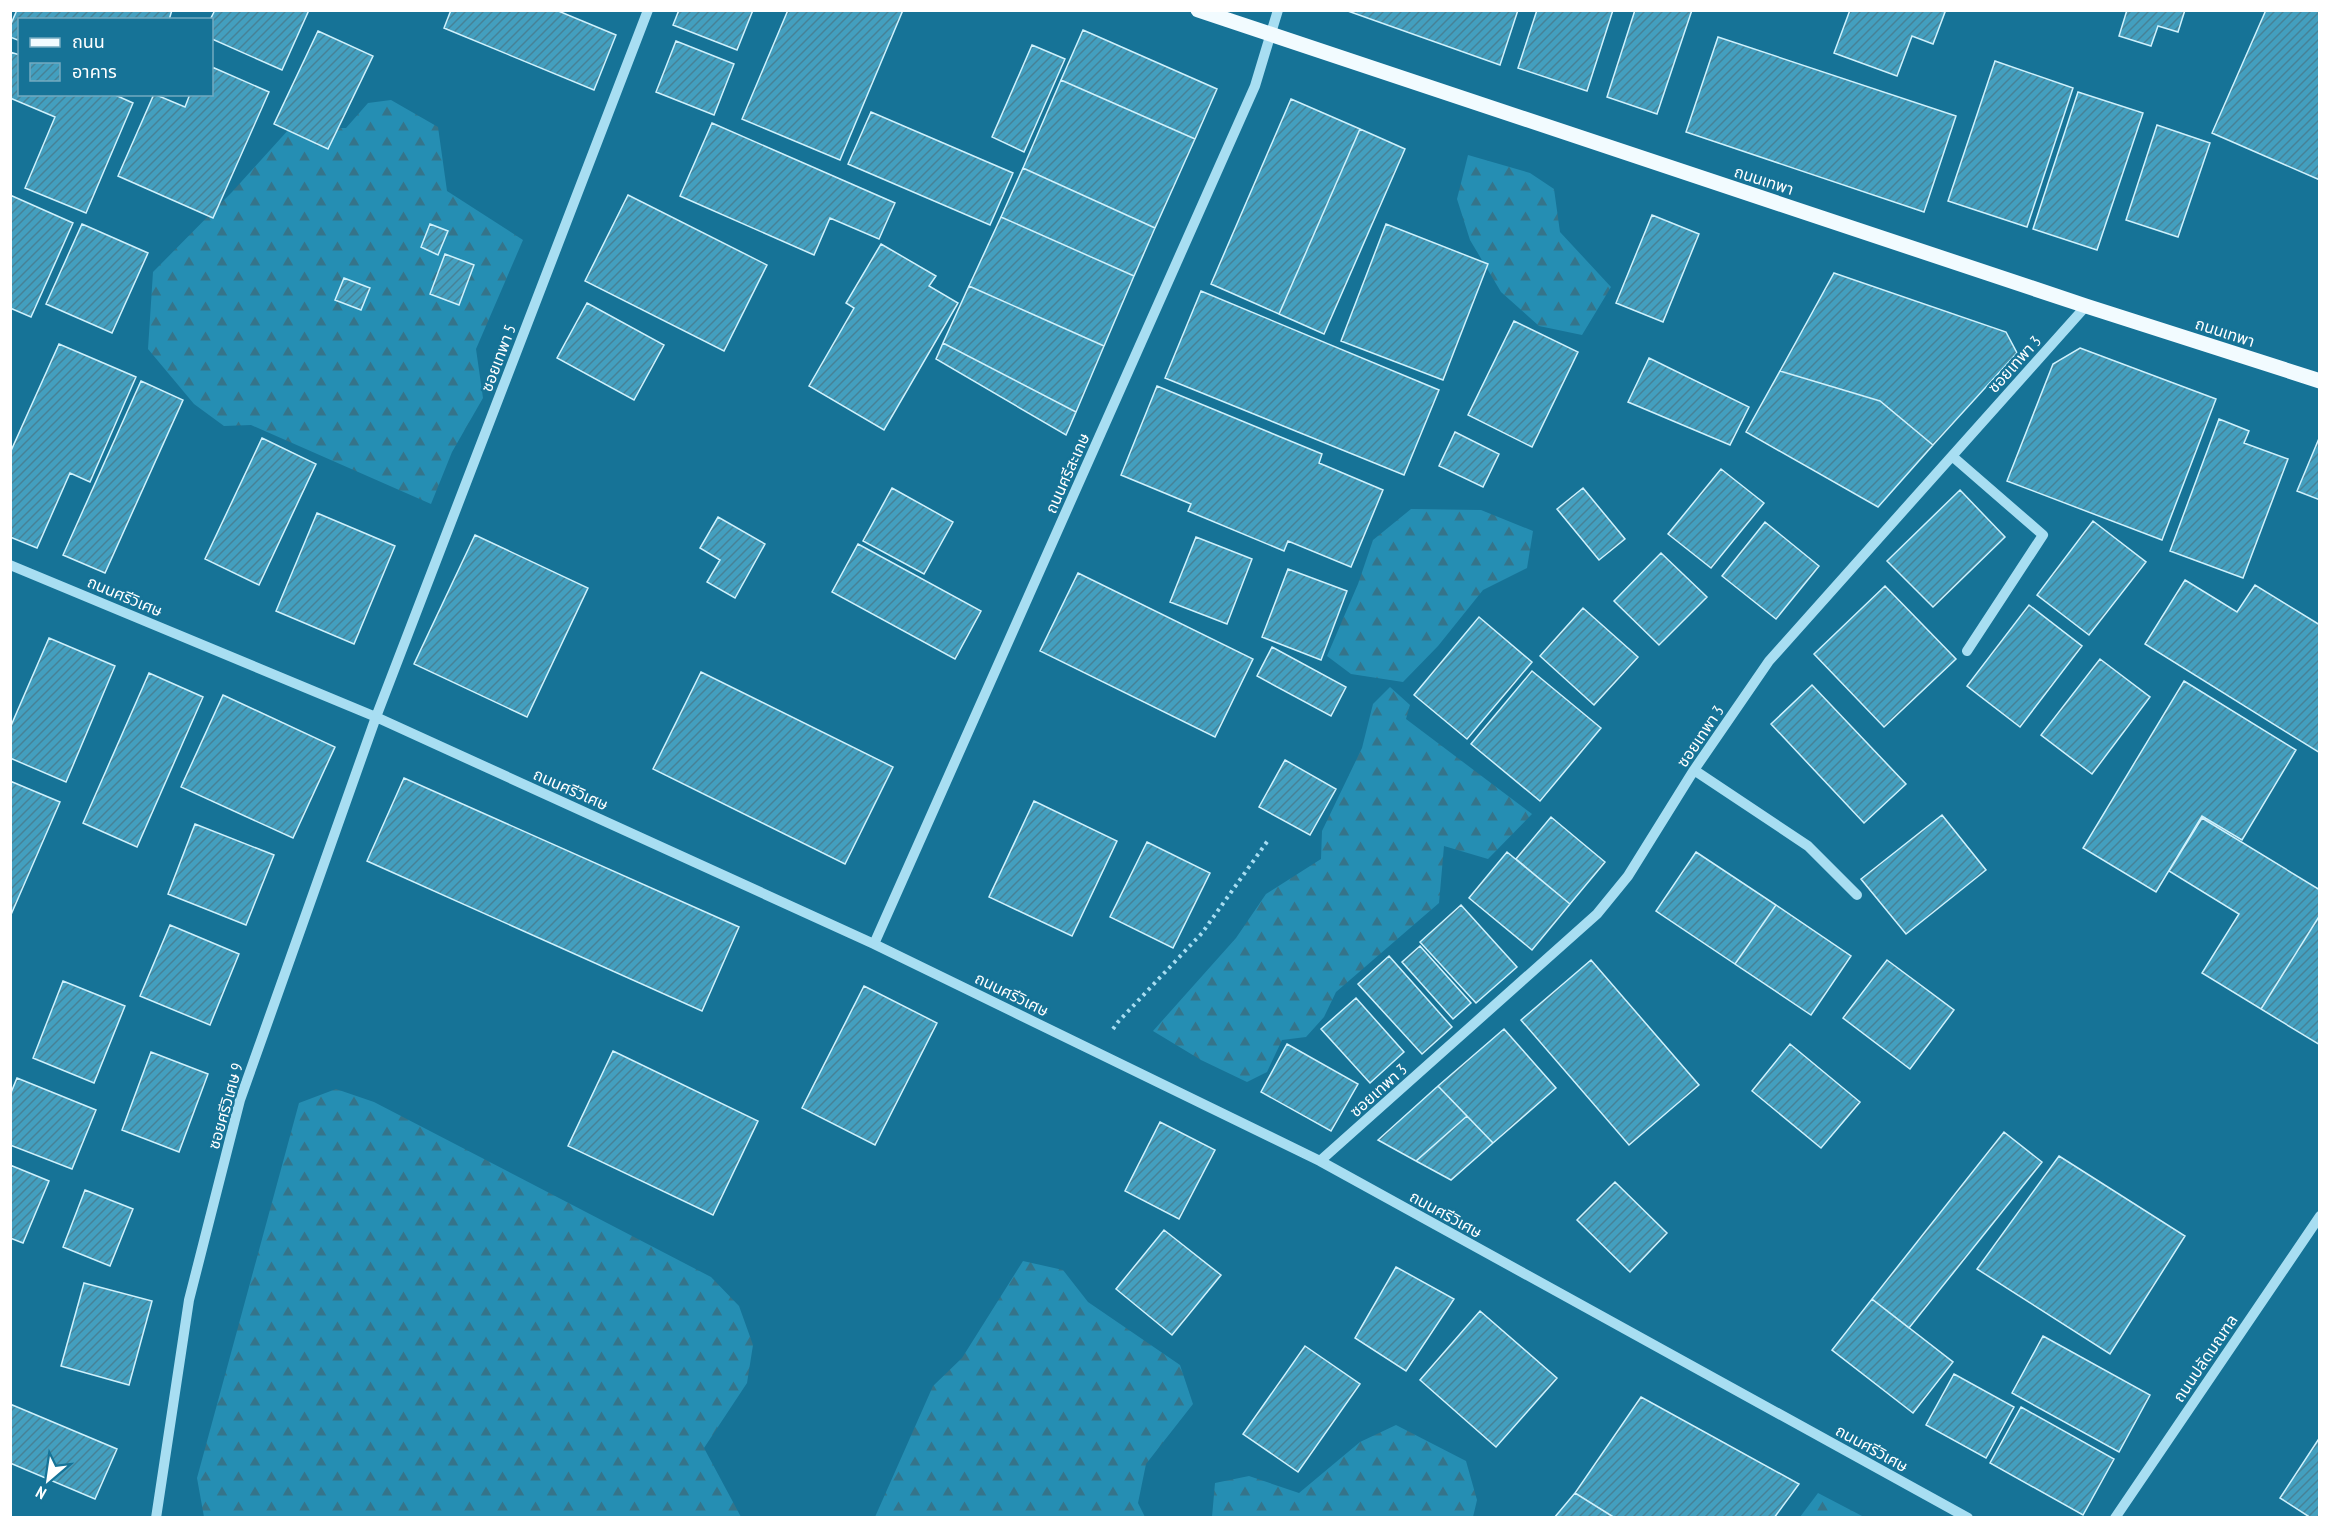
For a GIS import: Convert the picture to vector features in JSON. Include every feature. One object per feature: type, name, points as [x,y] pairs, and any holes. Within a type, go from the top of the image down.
[{"type":"main road","name":"ถนนเทพา","points":[[1198,10],[2086,306],[2319,381]]},
{"type":"street","name":"ซอยเทพา 5","points":[[376,717],[648,10]]},
{"type":"street","name":"ถนนศรีสะเกษ","points":[[874,944],[1255,86],[1278,10]]},
{"type":"street","name":"ซอยเทพา 3","points":[[1320,1161],[1598,914],[1628,876],[1694,770],[1769,661],[2086,306]]},
{"type":"street","points":[[1952,456],[2043,535],[1967,651]]},
{"type":"street","name":"ถนนศรีวิเศษ","points":[[10,565],[376,717],[874,944],[1320,1161],[1968,1518]]},
{"type":"street","name":"ซอยศรีวิเศษ 9","points":[[156,1518],[189,1300],[240,1100],[376,717]]},
{"type":"street","points":[[1694,770],[1808,846],[1857,895]]},
{"type":"street","name":"ถนนปลัดมณฑล","points":[[2115,1518],[2319,1216]]},
{"type":"path","points":[[1098,1053],[1118,1022],[1202,933],[1269,839]]},
{"type":"green space","points":[[391,100],[438,127],[447,191],[523,240],[476,349],[483,398],[452,452],[431,504],[251,425],[224,426],[194,404],[148,349],[153,272],[232,192],[290,128],[346,128],[368,103]]},
{"type":"green space","points":[[1468,155],[1530,173],[1554,189],[1560,232],[1611,287],[1582,335],[1539,326],[1501,292],[1470,240],[1457,199]]},
{"type":"green space","points":[[1411,509],[1481,510],[1533,531],[1527,568],[1483,590],[1438,646],[1403,682],[1351,674],[1327,656],[1358,584],[1373,540]]},
{"type":"green space","points":[[1390,687],[1410,705],[1406,719],[1532,814],[1488,859],[1444,846],[1439,903],[1336,992],[1324,1017],[1306,1037],[1282,1040],[1267,1072],[1247,1082],[1201,1060],[1153,1031],[1236,938],[1266,894],[1321,859],[1322,831],[1362,748],[1373,704]]},
{"type":"green space","points":[[336,1089],[374,1102],[711,1277],[739,1306],[753,1345],[747,1383],[704,1448],[741,1517],[204,1517],[197,1478],[299,1103]]},
{"type":"green space","points":[[1023,1261],[1063,1270],[1088,1302],[1180,1365],[1193,1404],[1146,1464],[1138,1503],[1145,1517],[875,1517],[933,1386],[962,1358]]},
{"type":"green space","points":[[1396,1425],[1466,1461],[1477,1500],[1473,1517],[1212,1517],[1215,1483],[1249,1476],[1299,1493],[1360,1442]]},
{"type":"green space","points":[[1818,1493],[1864,1517],[1800,1517]]},
{"type":"building","points":[[17,10],[172,10],[170,18],[18,18],[18,40],[10,37],[10,26]]},
{"type":"building","points":[[215,10],[309,10],[282,70],[213,39],[213,18],[211,18]]},
{"type":"building","points":[[451,10],[556,10],[616,35],[594,90],[444,28]]},
{"type":"building","points":[[679,10],[753,10],[737,50],[673,25]]},
{"type":"building","points":[[788,10],[903,10],[840,160],[742,119]]},
{"type":"building","points":[[1345,10],[1518,10],[1500,65]]},
{"type":"building","points":[[1537,10],[1613,10],[1587,91],[1518,68]]},
{"type":"building","points":[[1635,10],[1692,10],[1657,114],[1607,97]]},
{"type":"building","points":[[1850,10],[1941,10],[1945,12],[1933,44],[1912,36],[1897,76],[1834,53]]},
{"type":"building","points":[[2127,10],[2185,10],[2178,32],[2158,26],[2151,46],[2119,36]]},
{"type":"building","points":[[2266,10],[2317,10],[2320,13],[2320,180],[2212,133]]},
{"type":"building","points":[[1083,30],[1217,89],[1195,139],[1061,80]]},
{"type":"building","points":[[318,31],[373,56],[328,149],[274,124]]},
{"type":"building","points":[[1718,37],[1956,116],[1924,212],[1686,132]]},
{"type":"building","points":[[676,41],[734,64],[714,115],[656,92]]},
{"type":"building","points":[[1032,45],[1065,59],[1024,152],[992,137]]},
{"type":"building","points":[[10,52],[18,54],[18,96],[117,96],[133,103],[86,213],[25,188],[55,117],[10,98]]},
{"type":"building","points":[[1995,61],[2073,88],[2027,227],[1948,201]]},
{"type":"building","points":[[213,67],[269,92],[213,218],[118,176],[153,96],[159,96],[185,107],[189,96],[213,96]]},
{"type":"building","points":[[1061,80],[1195,139],[1155,228],[1023,168]]},
{"type":"building","points":[[2078,92],[2143,113],[2097,250],[2033,229]]},
{"type":"building","points":[[1291,99],[1360,129],[1279,314],[1211,284]]},
{"type":"building","points":[[871,112],[1013,173],[990,225],[848,164]]},
{"type":"building","points":[[712,123],[895,203],[879,239],[830,218],[814,255],[680,196]]},
{"type":"building","points":[[2157,125],[2210,143],[2178,237],[2126,220]]},
{"type":"building","points":[[1360,129],[1405,149],[1324,334],[1279,314]]},
{"type":"building","points":[[1023,168],[1155,228],[1134,276],[1001,217]]},
{"type":"building","points":[[10,195],[73,223],[31,317],[10,308]]},
{"type":"building","points":[[628,195],[767,265],[724,351],[585,281]]},
{"type":"building","points":[[1652,215],[1699,234],[1663,322],[1616,303]]},
{"type":"building","points":[[1001,217],[1134,276],[1104,346],[969,286]]},
{"type":"building","points":[[82,224],[148,253],[112,333],[46,304]]},
{"type":"building","points":[[430,224],[448,231],[438,255],[421,247]]},
{"type":"building","points":[[1386,224],[1488,264],[1443,380],[1341,341]]},
{"type":"building","points":[[881,244],[936,276],[929,286],[958,303],[884,430],[809,386],[854,308],[846,303]]},
{"type":"building","points":[[445,254],[474,265],[459,305],[430,294]]},
{"type":"building","points":[[1834,273],[2006,332],[2017,353],[1933,445],[1880,401],[1780,371]]},
{"type":"building","points":[[344,278],[370,288],[361,310],[335,300]]},
{"type":"building","points":[[969,286],[1104,346],[1076,412],[943,343]]},
{"type":"building","points":[[1201,291],[1439,390],[1404,475],[1165,378]]},
{"type":"building","points":[[587,303],[664,345],[634,400],[557,358]]},
{"type":"building","points":[[1514,321],[1578,352],[1532,447],[1468,415]]},
{"type":"building","points":[[943,343],[1076,412],[1066,435],[936,359]]},
{"type":"building","points":[[59,344],[136,377],[90,482],[70,473],[37,548],[10,537],[10,453]]},
{"type":"building","points":[[2080,348],[2216,399],[2162,540],[2007,481],[2053,364]]},
{"type":"building","points":[[1649,358],[1749,407],[1730,445],[1628,402]]},
{"type":"building","points":[[1780,371],[1880,401],[1933,445],[1878,507],[1746,432]]},
{"type":"building","points":[[141,381],[183,400],[105,573],[63,555]]},
{"type":"building","points":[[1157,386],[1322,454],[1319,463],[1383,490],[1351,567],[1288,541],[1284,551],[1188,511],[1191,504],[1121,475]]},
{"type":"building","points":[[2219,419],[2249,431],[2244,443],[2288,459],[2243,578],[2170,551]]},
{"type":"building","points":[[1455,432],[1499,454],[1483,487],[1439,466]]},
{"type":"building","points":[[2320,436],[2320,500],[2297,491]]},
{"type":"building","points":[[262,438],[316,464],[259,585],[205,559]]},
{"type":"building","points":[[1721,469],[1764,503],[1711,568],[1668,534]]},
{"type":"building","points":[[892,488],[953,522],[924,574],[863,541]]},
{"type":"building","points":[[1583,488],[1625,539],[1599,560],[1557,509]]},
{"type":"building","points":[[1960,490],[2005,537],[1933,607],[1887,561]]},
{"type":"building","points":[[317,513],[395,546],[354,644],[276,611]]},
{"type":"building","points":[[718,517],[765,544],[735,598],[707,582],[720,560],[700,548]]},
{"type":"building","points":[[2093,521],[2146,562],[2089,635],[2037,595]]},
{"type":"building","points":[[1765,522],[1819,566],[1776,619],[1722,576]]},
{"type":"building","points":[[475,535],[588,588],[527,717],[414,664]]},
{"type":"building","points":[[1196,537],[1252,559],[1227,624],[1170,602]]},
{"type":"building","points":[[858,544],[981,611],[955,659],[832,592]]},
{"type":"building","points":[[1661,553],[1707,597],[1659,645],[1614,601]]},
{"type":"building","points":[[1288,569],[1347,591],[1321,660],[1262,637]]},
{"type":"building","points":[[1078,573],[1253,659],[1215,737],[1040,651]]},
{"type":"building","points":[[2185,580],[2237,612],[2255,585],[2320,625],[2320,753],[2145,644]]},
{"type":"building","points":[[1885,586],[1956,659],[1884,727],[1814,654]]},
{"type":"building","points":[[2029,605],[2082,646],[2020,727],[1967,686]]},
{"type":"building","points":[[1583,608],[1638,657],[1594,705],[1540,656]]},
{"type":"building","points":[[1479,617],[1532,662],[1467,739],[1414,695]]},
{"type":"building","points":[[49,638],[115,666],[66,782],[10,758],[10,728]]},
{"type":"building","points":[[1272,647],[1346,687],[1331,716],[1257,676]]},
{"type":"building","points":[[2100,659],[2150,697],[2092,774],[2041,735]]},
{"type":"building","points":[[1532,671],[1601,728],[1540,801],[1471,744]]},
{"type":"building","points":[[701,672],[893,767],[845,864],[653,769]]},
{"type":"building","points":[[149,673],[203,697],[137,847],[83,823]]},
{"type":"building","points":[[2184,681],[2296,750],[2242,840],[2202,816],[2156,892],[2083,848]]},
{"type":"building","points":[[1812,685],[1906,784],[1864,823],[1771,724]]},
{"type":"building","points":[[223,695],[335,747],[293,838],[181,787]]},
{"type":"building","points":[[1285,760],[1336,789],[1310,835],[1259,807]]},
{"type":"building","points":[[404,778],[739,927],[702,1011],[367,861]]},
{"type":"building","points":[[10,781],[60,802],[10,917]]},
{"type":"building","points":[[1034,801],[1117,841],[1072,936],[989,897]]},
{"type":"building","points":[[1942,815],[1986,870],[1906,934],[1861,879]]},
{"type":"building","points":[[1551,817],[1605,862],[1570,904],[1516,859]]},
{"type":"building","points":[[2202,818],[2320,890],[2320,915],[2261,1009],[2202,973],[2239,914],[2169,871]]},
{"type":"building","points":[[195,824],[274,855],[246,925],[168,894]]},
{"type":"building","points":[[1147,842],[1210,873],[1173,948],[1110,917]]},
{"type":"building","points":[[1507,852],[1570,904],[1532,950],[1469,898]]},
{"type":"building","points":[[1696,852],[1776,905],[1735,964],[1656,911]]},
{"type":"building","points":[[1461,905],[1517,967],[1476,1003],[1420,942]]},
{"type":"building","points":[[1776,905],[1851,956],[1811,1015],[1735,964]]},
{"type":"building","points":[[2320,915],[2320,1045],[2261,1009]]},
{"type":"building","points":[[170,925],[239,954],[210,1025],[140,996]]},
{"type":"building","points":[[1420,946],[1471,1003],[1453,1019],[1402,962]]},
{"type":"building","points":[[1389,956],[1452,1027],[1422,1054],[1358,984]]},
{"type":"building","points":[[1591,960],[1699,1085],[1629,1145],[1521,1020]]},
{"type":"building","points":[[1887,960],[1954,1010],[1910,1069],[1843,1018]]},
{"type":"building","points":[[63,981],[125,1006],[94,1083],[33,1058]]},
{"type":"building","points":[[864,986],[937,1023],[875,1145],[802,1108]]},
{"type":"building","points":[[1356,998],[1404,1052],[1370,1083],[1321,1029]]},
{"type":"building","points":[[1504,1029],[1556,1088],[1493,1143],[1438,1086]]},
{"type":"building","points":[[1287,1044],[1358,1084],[1331,1131],[1261,1092]]},
{"type":"building","points":[[1790,1044],[1860,1102],[1821,1148],[1752,1091]]},
{"type":"building","points":[[613,1051],[758,1121],[713,1215],[568,1146]]},
{"type":"building","points":[[151,1052],[208,1074],[179,1152],[122,1130]]},
{"type":"building","points":[[17,1078],[96,1110],[72,1169],[10,1145],[10,1095]]},
{"type":"building","points":[[1438,1086],[1467,1116],[1416,1161],[1378,1140]]},
{"type":"building","points":[[1467,1116],[1493,1143],[1451,1180],[1416,1161]]},
{"type":"building","points":[[1160,1122],[1215,1150],[1179,1219],[1125,1191]]},
{"type":"building","points":[[2004,1132],[2042,1162],[1909,1328],[1872,1299]]},
{"type":"building","points":[[2059,1156],[2185,1236],[2110,1354],[1977,1269]]},
{"type":"building","points":[[10,1165],[49,1181],[23,1243],[10,1238]]},
{"type":"building","points":[[1615,1182],[1667,1233],[1630,1272],[1577,1220]]},
{"type":"building","points":[[85,1190],[133,1209],[110,1266],[63,1247]]},
{"type":"building","points":[[1164,1230],[1221,1275],[1172,1335],[1116,1289]]},
{"type":"building","points":[[1396,1267],[1454,1299],[1406,1371],[1355,1338]]},
{"type":"building","points":[[84,1283],[152,1301],[129,1385],[61,1366]]},
{"type":"building","points":[[1872,1299],[1953,1362],[1913,1413],[1832,1350]]},
{"type":"building","points":[[1480,1311],[1557,1378],[1496,1447],[1420,1380]]},
{"type":"building","points":[[2043,1336],[2150,1395],[2119,1452],[2012,1393]]},
{"type":"building","points":[[1305,1346],[1360,1384],[1298,1472],[1243,1434]]},
{"type":"building","points":[[1954,1374],[2014,1407],[1986,1458],[1926,1425]]},
{"type":"building","points":[[1641,1397],[1799,1484],[1774,1518],[1615,1518],[1575,1493]]},
{"type":"building","points":[[10,1404],[117,1449],[95,1499],[10,1463]]},
{"type":"building","points":[[2021,1407],[2114,1459],[2083,1515],[1990,1463]]},
{"type":"building","points":[[2320,1437],[2320,1518],[2311,1518],[2280,1498]]},
{"type":"building","points":[[1575,1493],[1615,1518],[1554,1518]]}]
